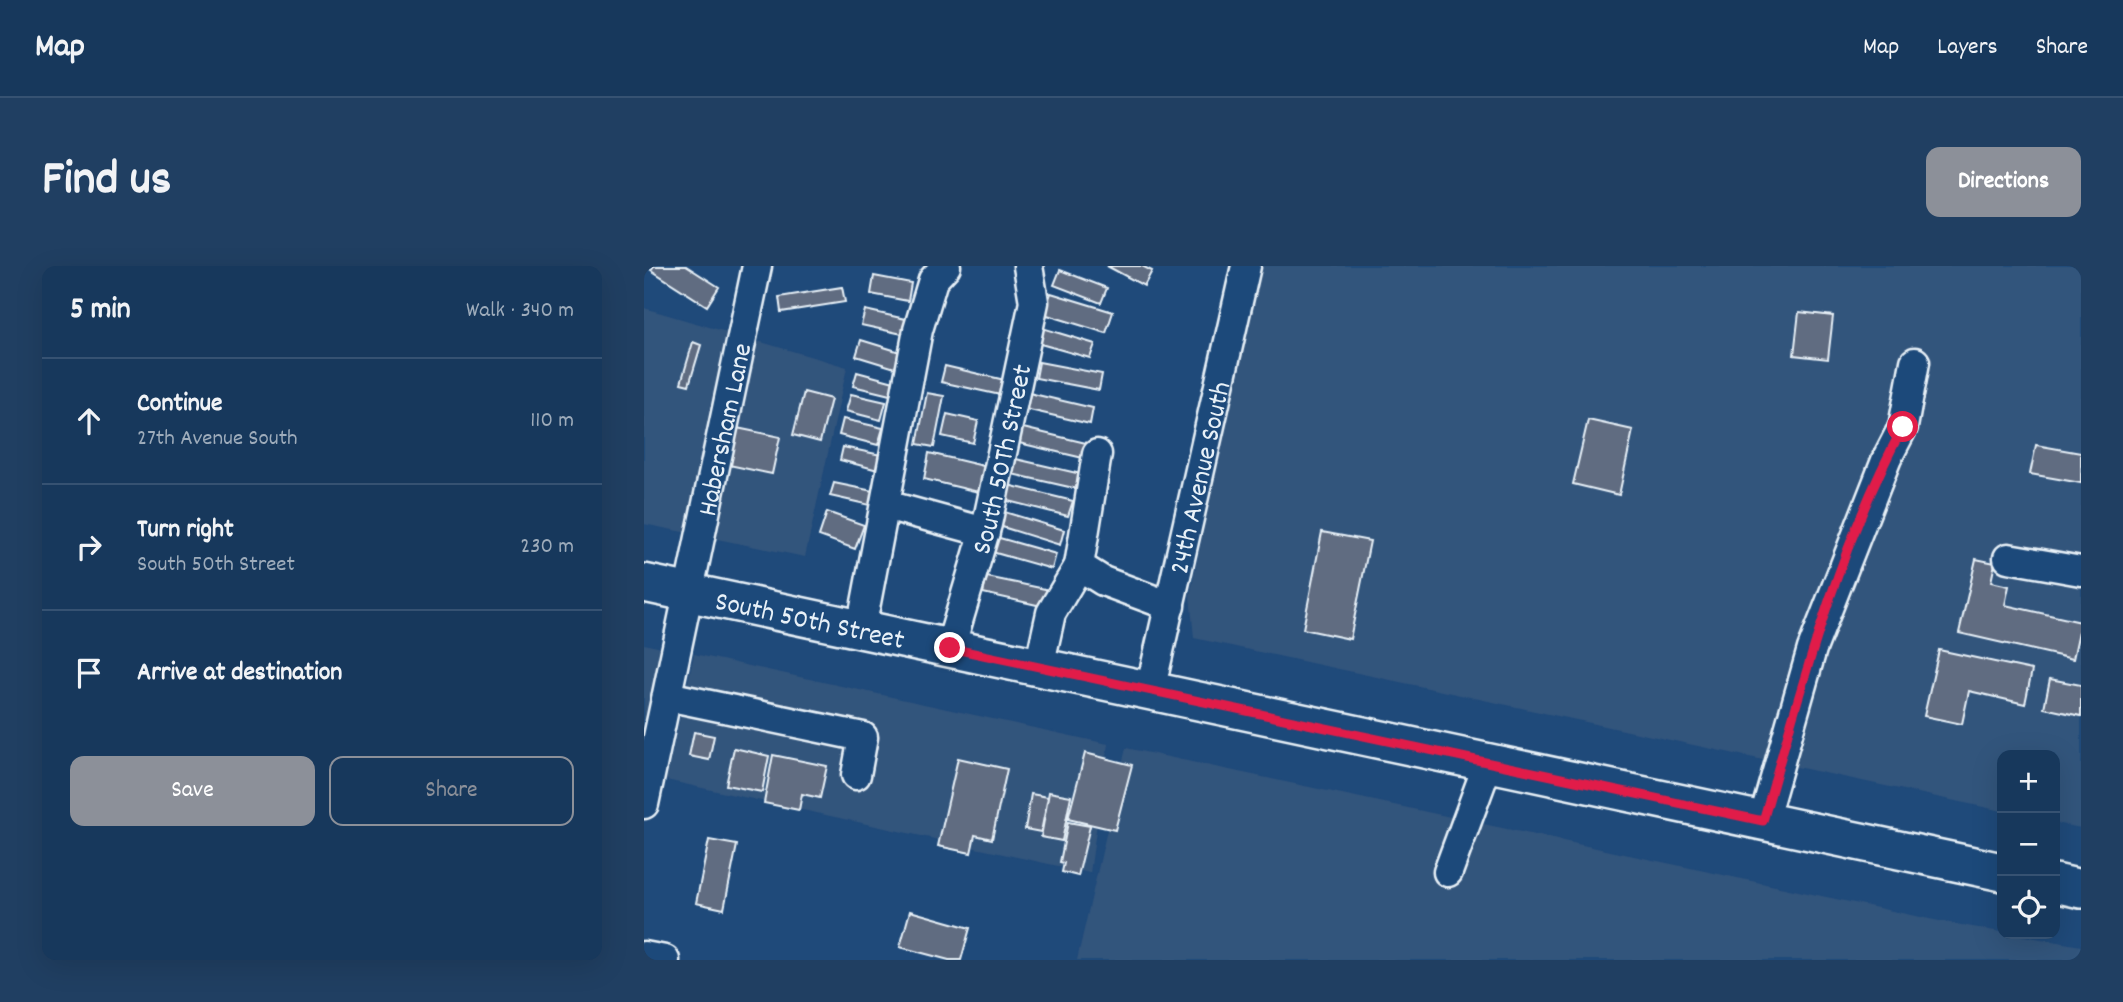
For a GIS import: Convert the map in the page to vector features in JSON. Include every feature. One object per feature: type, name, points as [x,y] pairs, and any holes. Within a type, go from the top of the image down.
[{"type":"main road","name":"South 50th Street","points":[[644,583],[1997,871]]},
{"type":"main road","points":[[2060,884],[2081,888]]},
{"type":"street","name":"Habersham Lane","points":[[644,804],[757,266]]},
{"type":"street","name":"South 50Th Street","points":[[861,629],[918,330],[933,280],[946,266]]},
{"type":"street","name":"South 50Th Street","points":[[950,648],[985,532],[1034,302],[1028,266]]},
{"type":"street","name":"24th Avenue South","points":[[1150,691],[1245,266]]},
{"type":"street","points":[[1763,821],[1812,649],[1886,458],[1903,427],[1915,362]]},
{"type":"street","points":[[1039,667],[1051,613],[1079,566],[1097,454]]},
{"type":"street","points":[[886,505],[985,532]]},
{"type":"street","points":[[2008,558],[2081,570]]},
{"type":"street","points":[[1079,566],[1102,581],[1170,606]]},
{"type":"street","points":[[667,696],[863,737],[856,775]]},
{"type":"street","points":[[1448,872],[1489,761]]},
{"type":"street","points":[[644,956],[665,960]]},
{"type":"shaded area","points":[[1257,266],[2081,266],[2081,828],[2060,824],[2060,750],[1997,750],[1997,810],[1194,638],[1190,595]]},
{"type":"shaded area","points":[[644,308],[847,367],[805,557],[644,524]]},
{"type":"shaded area","points":[[644,644],[666,649],[644,770]]},
{"type":"shaded area","points":[[694,654],[1108,744],[1090,873],[666,780]]},
{"type":"shaded area","points":[[1126,748],[1997,931],[1997,939],[2041,939],[2081,946],[2081,960],[1077,960]]},
{"type":"building","points":[[654,266],[686,266],[719,287],[707,306],[651,270]]},
{"type":"building","points":[[1107,266],[1142,266],[1152,271],[1144,286]]},
{"type":"building","points":[[1060,270],[1107,288],[1101,303],[1054,285]]},
{"type":"building","points":[[874,276],[911,283],[908,301],[871,294]]},
{"type":"building","points":[[842,287],[845,302],[781,312],[779,297]]},
{"type":"building","points":[[1051,293],[1113,312],[1106,333],[1044,314]]},
{"type":"building","points":[[865,310],[910,320],[907,335],[861,325]]},
{"type":"building","points":[[1799,312],[1833,316],[1828,359],[1794,355]]},
{"type":"building","points":[[1042,328],[1095,344],[1090,358],[1037,343]]},
{"type":"building","points":[[861,340],[900,352],[895,368],[856,356]]},
{"type":"building","points":[[693,342],[701,345],[689,385],[681,383]]},
{"type":"building","points":[[1039,362],[1102,374],[1099,390],[1036,378]]},
{"type":"building","points":[[945,366],[1009,381],[1005,396],[941,382]]},
{"type":"building","points":[[857,372],[894,382],[890,395],[853,386]]},
{"type":"building","points":[[804,392],[831,399],[820,442],[793,435]]},
{"type":"building","points":[[927,393],[944,396],[934,447],[917,444]]},
{"type":"building","points":[[1029,393],[1093,408],[1090,424],[1025,409]]},
{"type":"building","points":[[851,394],[886,402],[881,420],[846,411]]},
{"type":"building","points":[[947,414],[978,421],[973,443],[942,436]]},
{"type":"building","points":[[843,419],[883,428],[878,445],[839,435]]},
{"type":"building","points":[[1588,420],[1633,430],[1619,495],[1573,484]]},
{"type":"building","points":[[737,428],[780,437],[772,474],[729,465]]},
{"type":"building","points":[[1023,428],[1086,443],[1083,458],[1019,443]]},
{"type":"building","points":[[2036,445],[2081,453],[2081,483],[2030,474]]},
{"type":"building","points":[[843,447],[881,455],[878,470],[840,460]]},
{"type":"building","points":[[929,453],[992,468],[987,494],[924,479]]},
{"type":"building","points":[[1016,459],[1081,474],[1078,489],[1012,474]]},
{"type":"building","points":[[834,483],[873,491],[870,505],[830,496]]},
{"type":"building","points":[[1008,485],[1073,501],[1068,516],[1004,500]]},
{"type":"building","points":[[1001,511],[1064,530],[1060,545],[996,525]]},
{"type":"building","points":[[827,512],[864,525],[855,549],[819,536]]},
{"type":"building","points":[[1322,532],[1370,541],[1350,639],[1303,629]]},
{"type":"building","points":[[996,537],[1056,554],[1052,569],[992,552]]},
{"type":"building","points":[[1976,559],[1995,563],[1991,582],[2009,586],[2005,605],[2081,622],[2073,659],[1959,633]]},
{"type":"building","points":[[987,577],[1050,590],[1046,607],[983,593]]},
{"type":"building","points":[[1939,650],[2032,670],[2025,704],[1969,691],[1962,724],[1924,716]]},
{"type":"building","points":[[2050,679],[2081,685],[2081,716],[2044,708]]},
{"type":"building","points":[[694,732],[714,736],[709,760],[689,756]]},
{"type":"building","points":[[734,748],[769,756],[762,792],[726,785]]},
{"type":"building","points":[[1085,753],[1132,765],[1115,830],[1068,819]]},
{"type":"building","points":[[773,755],[827,766],[820,798],[802,794],[799,810],[764,803]]},
{"type":"building","points":[[958,758],[1007,769],[992,839],[975,835],[971,853],[938,846]]},
{"type":"building","points":[[1049,792],[1071,796],[1062,841],[1041,837]]},
{"type":"building","points":[[1031,794],[1048,797],[1041,832],[1025,829]]},
{"type":"building","points":[[1068,822],[1090,826],[1078,876],[1062,872],[1064,863],[1060,862]]},
{"type":"building","points":[[709,840],[737,845],[724,909],[696,903]]},
{"type":"building","points":[[910,911],[970,928],[961,960],[949,960],[900,947]]},
{"type":"route","points":[[950,648],[1763,821],[1812,649],[1886,458],[1903,427]]}]
